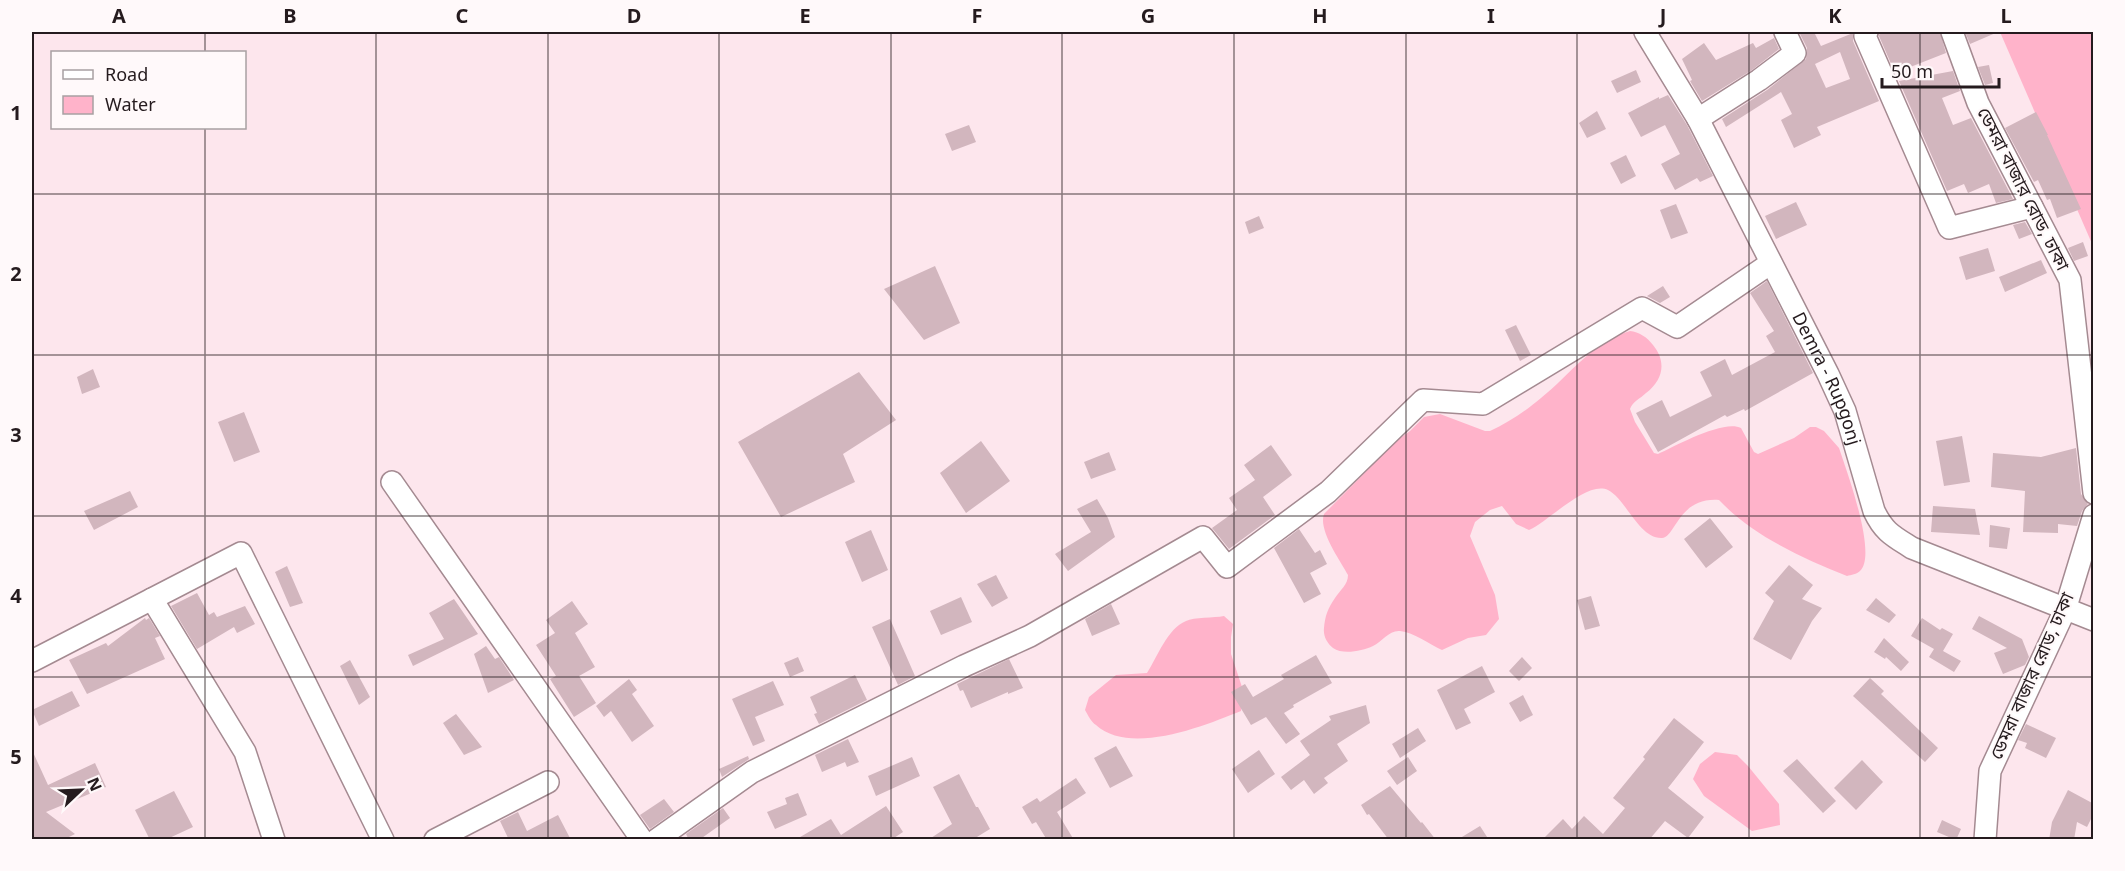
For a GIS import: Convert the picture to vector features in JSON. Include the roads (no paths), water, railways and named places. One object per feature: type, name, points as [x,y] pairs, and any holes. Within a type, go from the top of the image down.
[{"type":"street","name":"Demra - Rupgonj","points":[[1645,32],[1698,119],[1845,411],[1874,511],[1881,525],[1888,533],[1912,548],[2094,620]]},
{"type":"street","points":[[1698,119],[1759,80],[1795,53],[1785,32]]},
{"type":"street","points":[[1867,32],[1865,36],[1949,228],[2032,207]]},
{"type":"street","name":"ডেমরা বাজার রোড, ঢাকা","points":[[1952,32],[1978,103],[2070,280],[2094,493]]},
{"type":"street","points":[[656,840],[752,772],[964,666],[1030,636],[1203,537],[1227,567],[1328,492],[1423,400],[1483,404],[1642,308],[1677,327],[1772,263]]},
{"type":"street","points":[[392,483],[642,840]]},
{"type":"street","name":"ডেমরা বাজার রোড, ঢাকা","points":[[1985,840],[1990,771],[2065,610],[2094,515]]},
{"type":"street","points":[[32,662],[241,553],[383,840]]},
{"type":"street","points":[[152,599],[245,752],[274,840]]},
{"type":"street","points":[[435,840],[548,782]]},
{"type":"water","points":[[2000,32],[2093,32],[2093,246]]},
{"type":"water","points":[[1630,331],[1648,340],[1660,358],[1659,377],[1652,388],[1630,409],[1635,422],[1654,453],[1658,454],[1723,427],[1741,428],[1754,452],[1758,454],[1794,438],[1810,427],[1824,431],[1839,448],[1859,511],[1865,548],[1865,562],[1860,571],[1847,576],[1796,554],[1747,525],[1719,500],[1705,501],[1695,505],[1680,517],[1667,536],[1654,537],[1640,526],[1615,495],[1608,490],[1599,489],[1579,496],[1529,530],[1516,524],[1502,506],[1490,510],[1475,522],[1470,536],[1495,595],[1499,619],[1486,635],[1468,638],[1442,650],[1416,636],[1396,631],[1373,646],[1358,651],[1347,652],[1333,648],[1324,634],[1325,620],[1330,605],[1345,585],[1348,575],[1327,536],[1323,521],[1324,514],[1396,441],[1424,417],[1440,414],[1490,431],[1536,403],[1605,342]]},
{"type":"water","points":[[1224,616],[1233,624],[1231,654],[1243,690],[1241,711],[1188,730],[1147,738],[1128,738],[1110,734],[1091,720],[1085,710],[1089,697],[1116,675],[1147,673],[1168,636],[1179,625],[1194,619]]},
{"type":"water","points":[[1715,752],[1737,755],[1748,766],[1779,804],[1780,825],[1752,831],[1704,796],[1693,779],[1700,764]]}]
